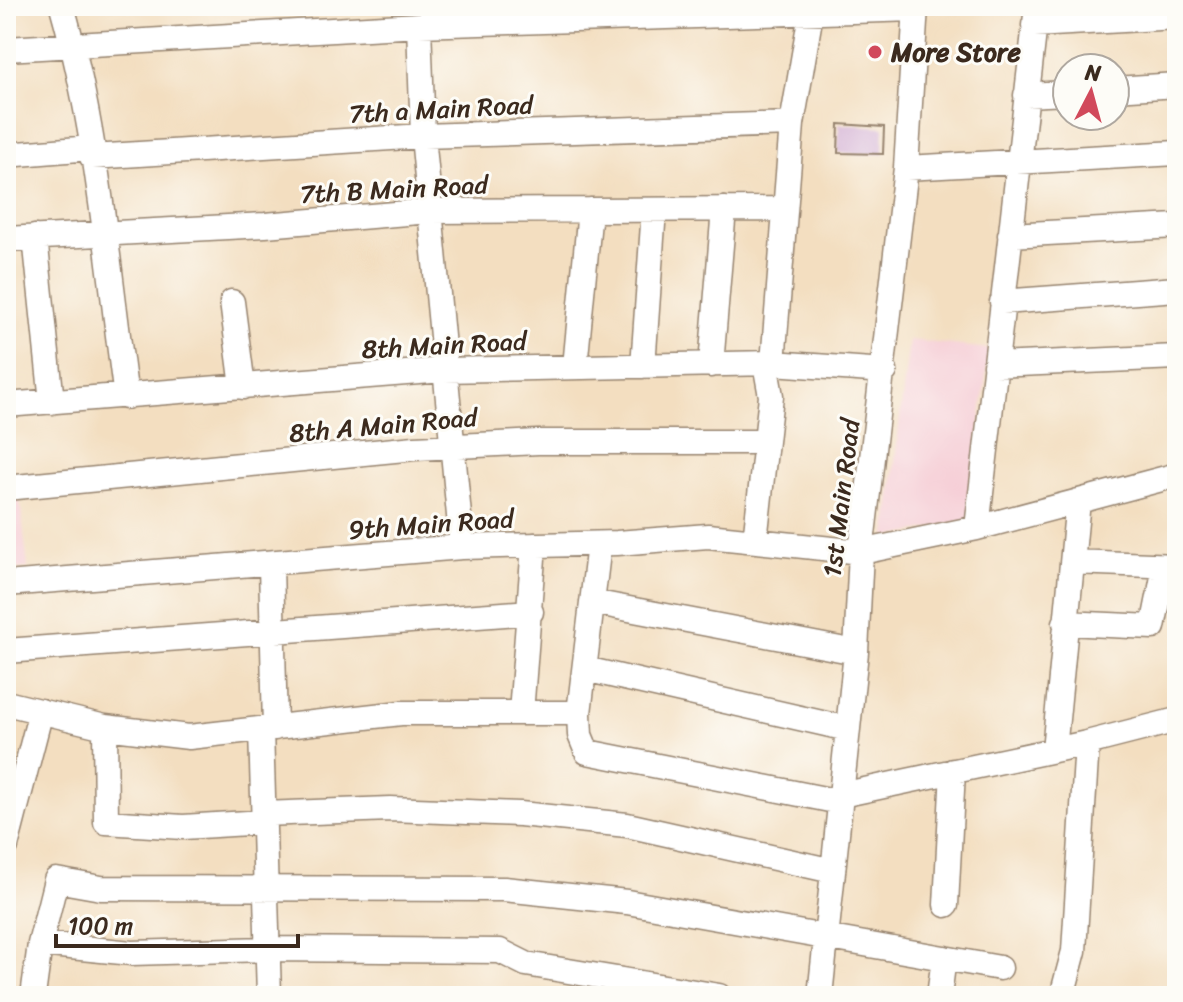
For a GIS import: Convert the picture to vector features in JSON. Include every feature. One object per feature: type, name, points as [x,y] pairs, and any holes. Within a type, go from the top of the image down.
[{"type":"street","points":[[62,6],[73,44],[92,152],[126,397]]},
{"type":"street","points":[[6,49],[419,25],[916,8]]},
{"type":"street","name":"1st Main Road","points":[[820,996],[856,652],[861,552],[885,371],[906,168],[916,8]]},
{"type":"street","points":[[755,541],[771,396],[769,363],[792,124],[811,13]]},
{"type":"street","points":[[977,528],[1036,15],[1177,17]]},
{"type":"street","points":[[419,25],[423,136],[462,547]]},
{"type":"street","points":[[1131,88],[1177,85]]},
{"type":"street","points":[[1026,95],[1051,94]]},
{"type":"street","name":"7th a Main Road","points":[[6,155],[423,136],[792,124]]},
{"type":"street","points":[[906,168],[1177,153]]},
{"type":"street","points":[[711,365],[724,209]]},
{"type":"street","name":"7th B Main Road","points":[[6,239],[103,231],[265,225],[430,211],[785,209]]},
{"type":"street","points":[[575,367],[590,210]]},
{"type":"street","points":[[643,366],[654,210]]},
{"type":"street","points":[[1010,235],[1177,226]]},
{"type":"street","points":[[35,237],[52,402]]},
{"type":"street","points":[[1002,302],[1177,289]]},
{"type":"street","points":[[232,302],[243,387]]},
{"type":"street","points":[[995,365],[1177,357]]},
{"type":"street","name":"8th Main Road","points":[[6,405],[444,370],[769,363],[885,371]]},
{"type":"street","name":"8th A Main Road","points":[[6,488],[451,446],[538,442],[765,442]]},
{"type":"street","name":"9th Main Road","points":[[6,584],[271,565],[462,547],[599,544],[708,536],[861,552],[977,528],[1177,475]]},
{"type":"street","points":[[1054,750],[1078,501]]},
{"type":"street","points":[[599,544],[579,713],[580,735],[587,752],[841,799],[1177,720]]},
{"type":"street","points":[[521,713],[534,545]]},
{"type":"street","points":[[1065,623],[1153,627],[1171,567],[1073,562]]},
{"type":"street","points":[[269,996],[264,818],[272,630],[271,565]]},
{"type":"street","points":[[592,602],[856,652]]},
{"type":"street","points":[[6,651],[531,612]]},
{"type":"street","points":[[585,669],[848,729]]},
{"type":"street","points":[[6,703],[105,727],[189,737],[401,713],[579,713]]},
{"type":"street","points":[[6,846],[41,711]]},
{"type":"street","points":[[105,727],[106,822],[183,827],[390,809],[520,814],[612,824],[833,871]]},
{"type":"street","points":[[1062,996],[1074,951],[1087,743]]},
{"type":"street","points":[[946,905],[953,771]]},
{"type":"street","points":[[33,996],[40,944],[56,880],[101,888],[504,889],[627,902],[1000,968]]},
{"type":"street","points":[[40,944],[132,953],[268,949],[500,951],[526,964],[719,996]]},
{"type":"street","points":[[939,996],[944,958]]},
{"type":"shaded area","points":[[909,340],[989,349],[969,520],[886,538]]},
{"type":"shaded area","points":[[19,492],[28,568],[6,570],[6,493]]},
{"type":"building","points":[[839,124],[884,127],[883,154],[838,153]]},
{"type":"place","name":"More Store","points":[[875,52]]}]
